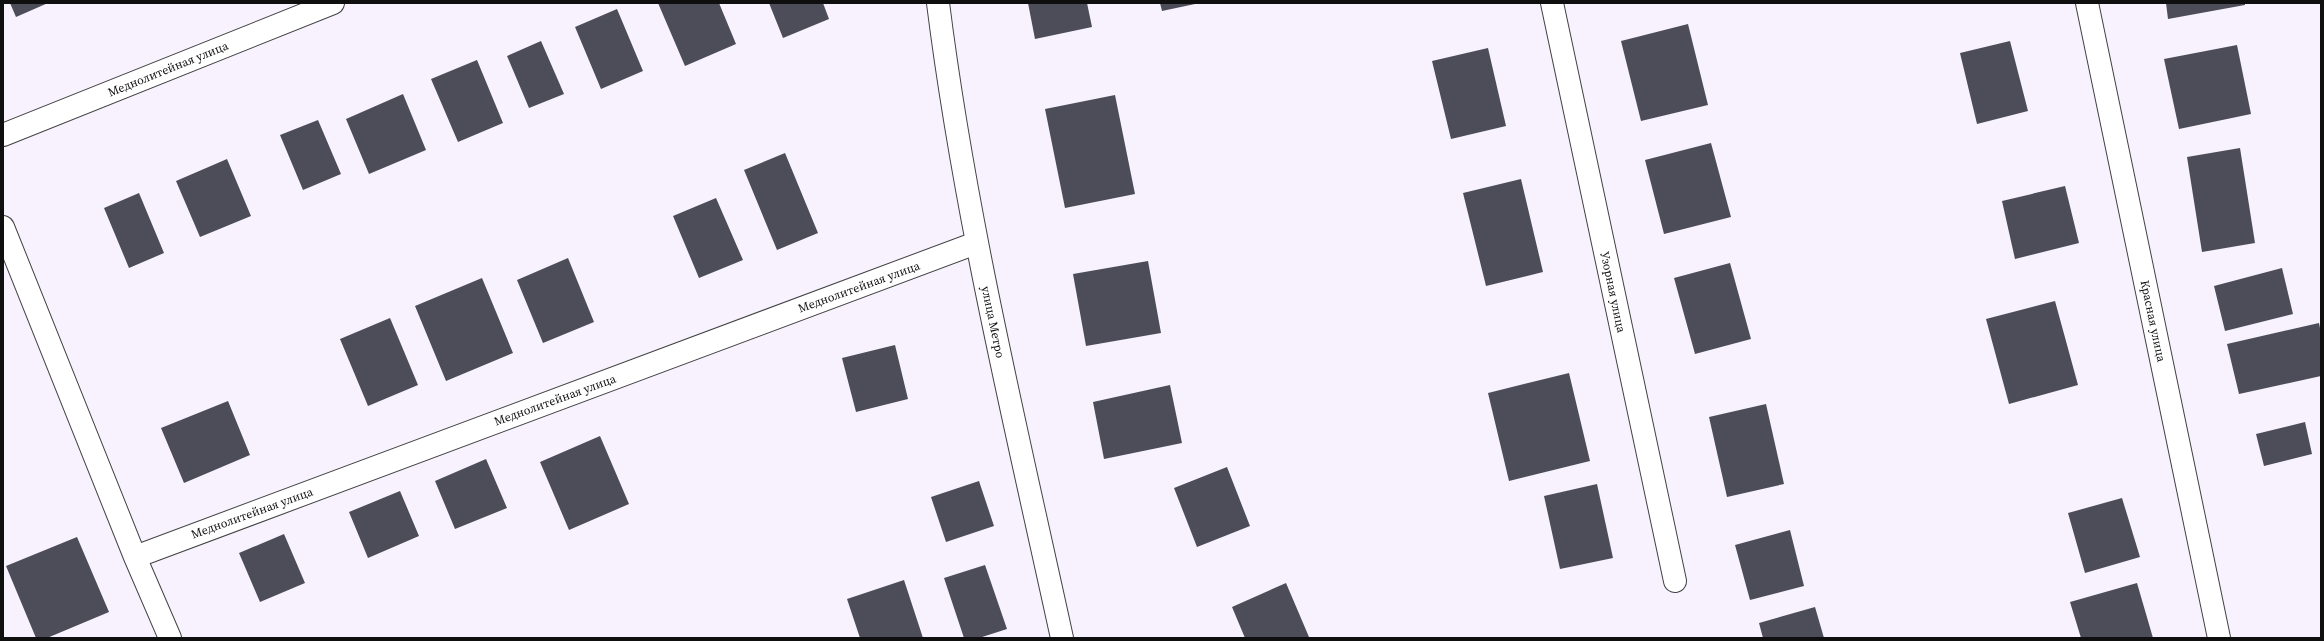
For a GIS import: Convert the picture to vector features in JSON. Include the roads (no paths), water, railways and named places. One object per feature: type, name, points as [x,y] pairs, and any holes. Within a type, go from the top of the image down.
[{"type":"street","name":"Меднолитейная улица","points":[[3,135],[333,3]]},
{"type":"street","name":"улица Метро","points":[[938,3],[947,73],[976,243],[1062,638]]},
{"type":"street","name":"Узорная улица","points":[[1552,3],[1675,581]]},
{"type":"street","name":"Красная улица","points":[[2087,3],[2219,638]]},
{"type":"street","points":[[3,227],[135,556],[170,638]]},
{"type":"street","name":"Меднолитейная улица","points":[[135,556],[976,243]]}]
